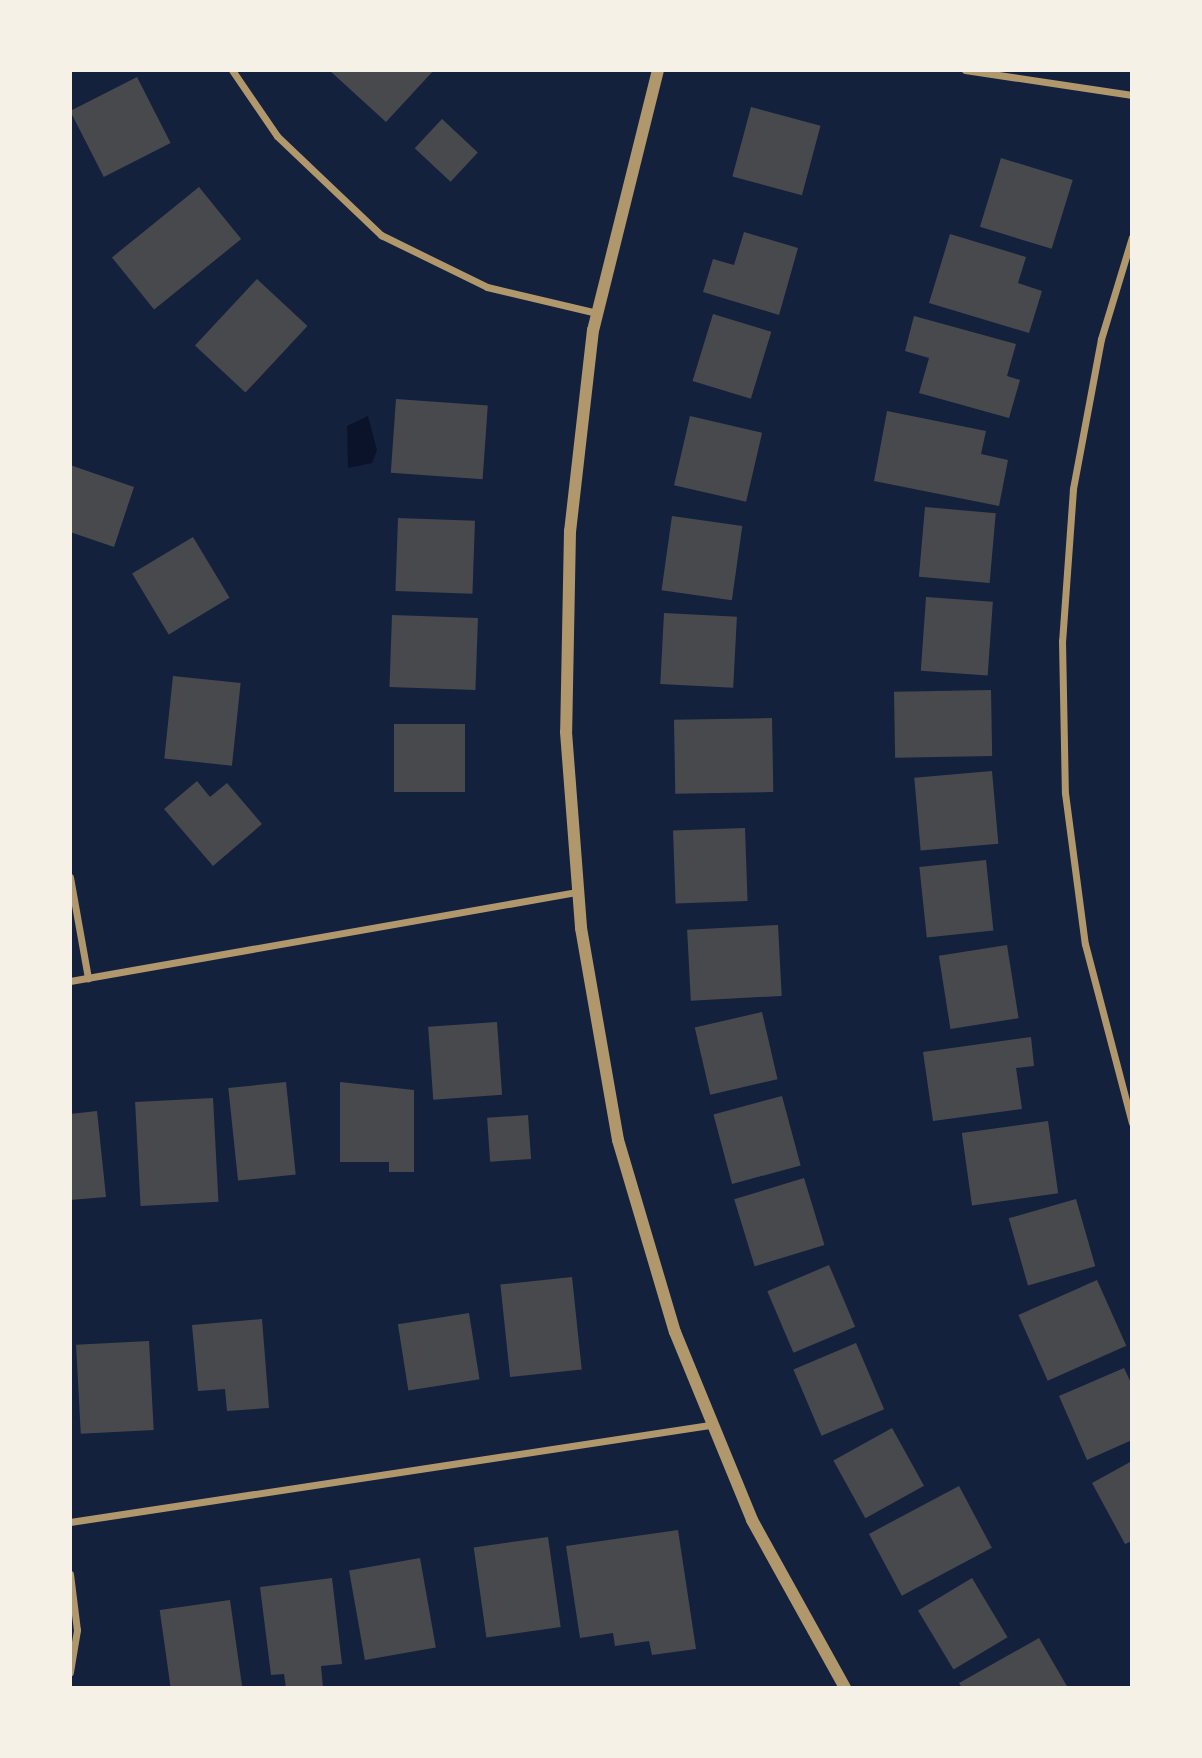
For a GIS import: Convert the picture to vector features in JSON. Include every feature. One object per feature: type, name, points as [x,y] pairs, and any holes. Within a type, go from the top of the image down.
[{"type":"street","points":[[232,70],[277,136],[381,235],[487,287],[597,313]]},
{"type":"street","points":[[658,70],[597,313],[570,531],[566,732],[577,892],[618,1140],[649,1252],[710,1425],[752,1520],[845,1688]]},
{"type":"street","points":[[965,70],[1132,95]]},
{"type":"street","points":[[1132,237],[1101,339],[1073,489],[1062,641],[1065,793],[1086,944],[1132,1123]]},
{"type":"street","points":[[70,877],[88,978]]},
{"type":"street","points":[[70,981],[577,892]]},
{"type":"street","points":[[70,1522],[710,1425]]},
{"type":"street","points":[[70,1574],[77,1630],[70,1672]]},
{"type":"water","points":[[368,416],[377,450],[372,463],[348,468],[347,426]]},
{"type":"building","points":[[329,70],[434,70],[386,122]]},
{"type":"building","points":[[137,77],[171,143],[104,177],[70,111]]},
{"type":"building","points":[[751,107],[821,126],[802,195],[732,177]]},
{"type":"building","points":[[442,119],[478,152],[451,182],[415,148]]},
{"type":"building","points":[[1001,158],[1073,180],[1052,249],[980,227]]},
{"type":"building","points":[[199,187],[241,239],[154,310],[112,257]]},
{"type":"building","points":[[744,232],[798,248],[779,315],[703,292],[713,259],[734,265]]},
{"type":"building","points":[[950,234],[1026,257],[1018,283],[1042,291],[1029,333],[929,303]]},
{"type":"building","points":[[257,279],[307,326],[245,393],[195,346]]},
{"type":"building","points":[[713,314],[771,332],[751,399],[693,381]]},
{"type":"building","points":[[914,316],[1016,344],[1007,376],[1020,380],[1009,418],[919,393],[929,358],[905,351]]},
{"type":"building","points":[[396,399],[488,405],[483,479],[391,473]]},
{"type":"building","points":[[887,411],[986,431],[981,454],[1008,460],[999,506],[874,481]]},
{"type":"building","points":[[690,416],[762,433],[746,502],[674,485]]},
{"type":"building","points":[[70,465],[134,487],[114,547],[70,532]]},
{"type":"building","points":[[925,507],[996,513],[990,583],[919,577]]},
{"type":"building","points":[[672,516],[742,526],[732,600],[662,590]]},
{"type":"building","points":[[398,518],[475,521],[472,594],[395,591]]},
{"type":"building","points":[[193,537],[230,598],[169,634],[132,574]]},
{"type":"building","points":[[926,597],[993,602],[988,675],[921,671]]},
{"type":"building","points":[[664,613],[737,617],[733,688],[660,684]]},
{"type":"building","points":[[392,615],[478,618],[475,690],[389,687]]},
{"type":"building","points":[[173,676],[241,683],[232,766],[164,759]]},
{"type":"building","points":[[991,690],[992,756],[895,758],[894,692]]},
{"type":"building","points":[[772,718],[773,792],[675,794],[674,720]]},
{"type":"building","points":[[394,724],[465,724],[465,792],[394,792]]},
{"type":"building","points":[[992,771],[998,844],[921,851],[914,778]]},
{"type":"building","points":[[197,781],[210,797],[227,783],[262,824],[213,866],[164,809]]},
{"type":"building","points":[[745,828],[748,901],[676,903],[673,831]]},
{"type":"building","points":[[986,860],[993,931],[927,938],[919,867]]},
{"type":"building","points":[[778,925],[782,996],[691,1001],[687,930]]},
{"type":"building","points":[[1007,945],[1019,1018],[950,1029],[939,956]]},
{"type":"building","points":[[762,1012],[778,1079],[710,1095],[695,1028]]},
{"type":"building","points":[[497,1022],[502,1095],[433,1100],[428,1027]]},
{"type":"building","points":[[1031,1037],[1034,1066],[1016,1068],[1022,1109],[933,1121],[923,1052]]},
{"type":"building","points":[[286,1082],[296,1174],[238,1181],[228,1088]]},
{"type":"building","points":[[340,1082],[414,1090],[414,1172],[389,1172],[389,1162],[340,1162]]},
{"type":"building","points":[[782,1096],[801,1166],[732,1184],[713,1114]]},
{"type":"building","points":[[213,1098],[218,1202],[141,1206],[135,1102]]},
{"type":"building","points":[[97,1111],[106,1197],[70,1200],[70,1114]]},
{"type":"building","points":[[528,1115],[531,1159],[490,1162],[487,1118]]},
{"type":"building","points":[[1048,1121],[1058,1193],[972,1205],[962,1133]]},
{"type":"building","points":[[804,1178],[824,1245],[755,1266],[734,1199]]},
{"type":"building","points":[[1076,1199],[1095,1266],[1028,1286],[1009,1218]]},
{"type":"building","points":[[829,1265],[855,1327],[794,1353],[767,1291]]},
{"type":"building","points":[[572,1277],[582,1369],[510,1377],[500,1285]]},
{"type":"building","points":[[1097,1280],[1126,1346],[1048,1381],[1018,1315]]},
{"type":"building","points":[[469,1313],[479,1379],[408,1390],[398,1324]]},
{"type":"building","points":[[262,1319],[269,1408],[227,1411],[225,1389],[198,1391],[192,1325]]},
{"type":"building","points":[[149,1341],[154,1430],[81,1434],[76,1345]]},
{"type":"building","points":[[856,1343],[884,1409],[822,1436],[793,1370]]},
{"type":"building","points":[[1124,1368],[1132,1385],[1132,1440],[1087,1460],[1059,1396]]},
{"type":"building","points":[[892,1428],[924,1486],[865,1518],[833,1460]]},
{"type":"building","points":[[1132,1461],[1132,1541],[1125,1544],[1092,1483]]},
{"type":"building","points":[[959,1486],[992,1548],[902,1596],[869,1534]]},
{"type":"building","points":[[678,1530],[696,1649],[652,1655],[649,1641],[615,1646],[613,1633],[580,1638],[566,1546]]},
{"type":"building","points":[[548,1537],[561,1627],[486,1638],[474,1547]]},
{"type":"building","points":[[420,1558],[436,1648],[365,1660],[349,1571]]},
{"type":"building","points":[[332,1578],[342,1664],[321,1666],[323,1688],[286,1688],[284,1674],[271,1675],[260,1587]]},
{"type":"building","points":[[972,1578],[1008,1637],[954,1670],[918,1610]]},
{"type":"building","points":[[230,1600],[242,1688],[171,1688],[160,1610]]},
{"type":"building","points":[[1039,1638],[1068,1688],[962,1688],[959,1683]]}]
